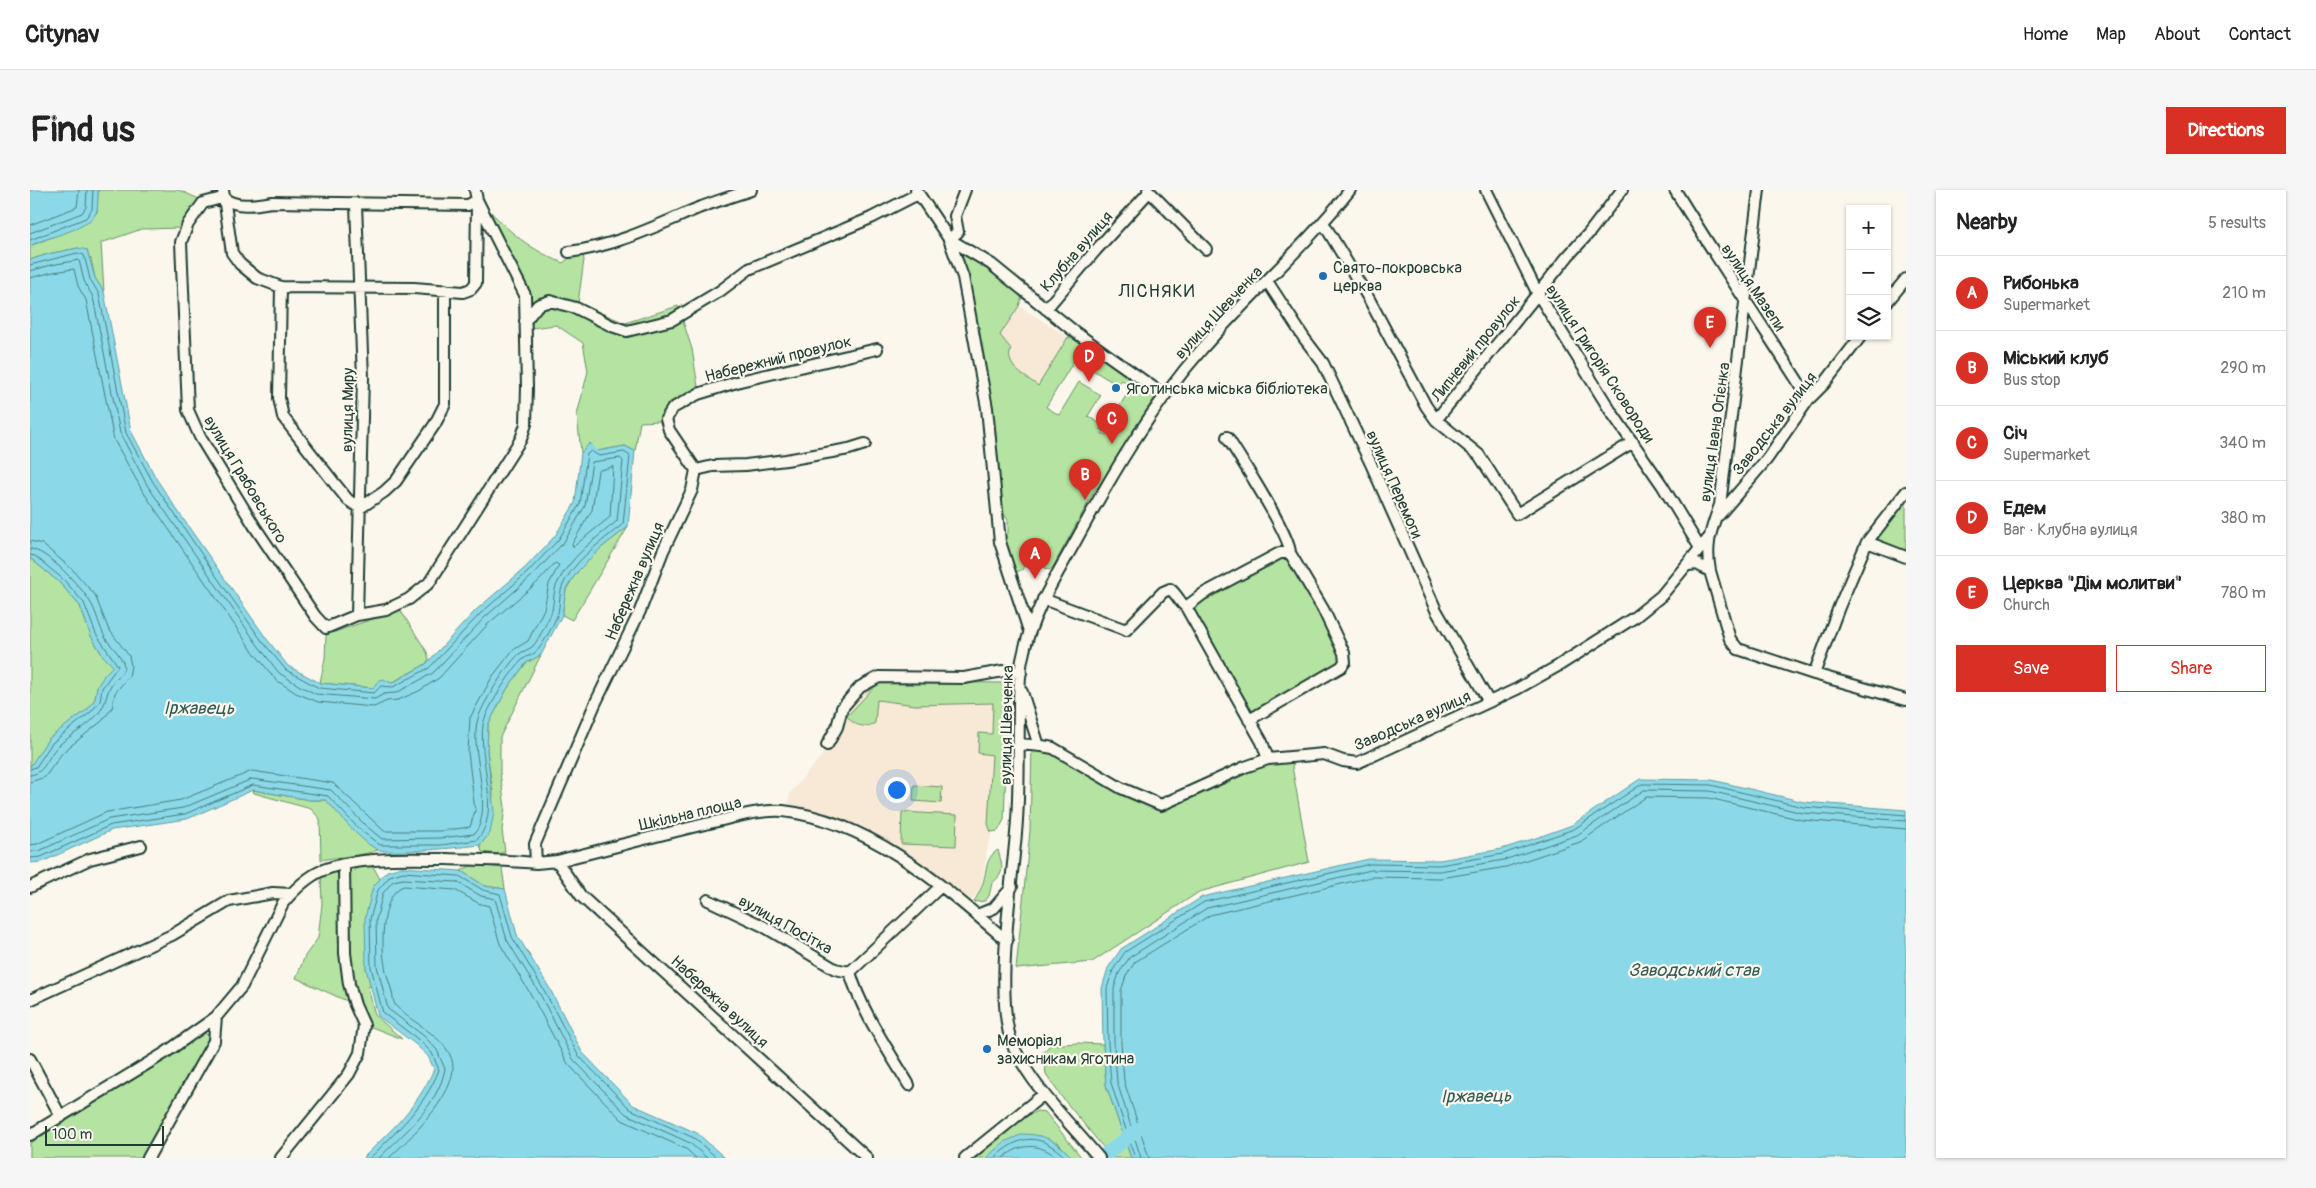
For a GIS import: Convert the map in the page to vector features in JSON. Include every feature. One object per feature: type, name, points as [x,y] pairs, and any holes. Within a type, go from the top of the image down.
[{"type":"street","points":[[569,252],[617,242],[699,208],[751,190]]},
{"type":"street","points":[[949,239],[958,232],[955,216],[965,190]]},
{"type":"street","name":"вулиця Шевченка","points":[[1099,1158],[1028,1073],[1012,1046],[1005,1017],[1006,941],[1020,784],[1020,687],[1029,631],[1043,599],[1098,500],[1164,395],[1203,348],[1324,224],[1350,190]]},
{"type":"street","name":"вулиця Григорія Сковороди","points":[[1486,190],[1538,294],[1662,484],[1700,548]]},
{"type":"street","name":"Липневий провулок","points":[[1324,224],[1369,298],[1436,420],[1568,256],[1589,234],[1622,190]]},
{"type":"street","name":"вулиця Мазепи","points":[[1675,190],[1745,303],[1776,346],[1809,399]]},
{"type":"street","name":"вулиця Івана Огієнка","points":[[1712,528],[1720,505],[1759,190]]},
{"type":"street","name":"Клубна вулиця","points":[[1046,309],[1149,191],[1206,249]]},
{"type":"street","points":[[525,321],[538,305],[550,301],[576,308],[612,326],[627,331],[638,330],[672,320],[720,291],[749,268],[871,218],[917,192],[949,239],[963,277],[987,408],[1000,542],[1029,631]]},
{"type":"street","points":[[222,194],[233,204],[250,206],[272,202],[356,205],[468,205],[476,195]]},
{"type":"street","points":[[222,194],[232,254],[257,278],[281,287],[445,290],[463,292],[471,289],[476,283],[476,195]]},
{"type":"street","name":"вулиця Грабовського","points":[[222,194],[203,203],[188,224],[181,242],[188,410],[200,437],[255,527],[315,616],[326,628],[358,615]]},
{"type":"street","points":[[358,615],[386,610],[409,598],[429,583],[521,439],[526,424],[524,295],[476,195]]},
{"type":"street","name":"вулиця Миру","points":[[356,205],[363,377],[358,615]]},
{"type":"street","name":"Клубна вулиця","points":[[949,239],[991,264],[1128,372],[1164,395]]},
{"type":"street","points":[[1891,297],[1906,278]]},
{"type":"street","name":"вулиця Перемоги","points":[[1267,281],[1304,338],[1323,363],[1371,464],[1436,610],[1489,702]]},
{"type":"street","points":[[281,287],[279,398],[283,417],[348,500],[360,508],[384,492],[396,481],[435,424],[445,404],[445,290]]},
{"type":"street","points":[[524,295],[544,303]]},
{"type":"street","name":"Заводська вулиця","points":[[1712,528],[1720,514],[1767,459],[1809,399],[1824,384],[1858,340]]},
{"type":"street","name":"Набережний провулок","points":[[696,470],[669,430],[666,418],[673,408],[698,394],[740,381],[876,349]]},
{"type":"street","points":[[1436,420],[1479,455],[1517,514],[1633,442]]},
{"type":"street","points":[[1227,437],[1276,518],[1290,546],[1290,553],[1323,609],[1344,654],[1345,662],[1341,667],[1249,720]]},
{"type":"street","points":[[696,470],[713,466],[746,465],[786,460],[849,449],[865,444]]},
{"type":"street","name":"Набережна вулиця","points":[[536,863],[536,844],[539,836],[595,704],[640,611],[663,551],[692,490],[696,470]]},
{"type":"street","points":[[1814,674],[1839,607],[1867,542],[1906,492]]},
{"type":"street","points":[[1712,528],[1708,540],[1708,569],[1730,639],[1738,649],[1814,674],[1906,700]]},
{"type":"street","name":"Заводська вулиця","points":[[1019,744],[1053,748],[1121,788],[1160,805],[1245,767],[1268,759],[1324,754],[1343,762],[1357,763],[1489,702],[1558,666],[1634,617],[1661,596],[1689,565],[1700,548],[1708,540]]},
{"type":"street","points":[[1867,542],[1906,557]]},
{"type":"street","points":[[1186,607],[1203,594],[1280,553],[1290,553]]},
{"type":"street","points":[[1689,565],[1697,564],[1708,569]]},
{"type":"street","points":[[1043,599],[1126,630],[1163,592],[1170,589],[1180,603],[1186,607],[1262,742],[1268,759]]},
{"type":"street","points":[[827,745],[837,727],[842,708],[860,687],[879,677],[964,678],[1003,671],[1021,673]]},
{"type":"street","points":[[1020,687],[1040,746]]},
{"type":"street","name":"Шкільна площа","points":[[30,1136],[165,1054],[216,1016],[242,986],[283,903],[300,884],[320,871],[344,864],[396,858],[536,863],[557,861],[738,816],[783,811],[823,820],[860,835],[901,856],[1006,941]]},
{"type":"street","points":[[30,887],[90,859],[141,846]]},
{"type":"street","name":"Набережна вулиця","points":[[557,861],[581,896],[867,1158]]},
{"type":"street","points":[[281,1158],[349,1074],[360,1053],[364,1024],[355,1005],[349,984],[345,953],[344,864]]},
{"type":"street","points":[[909,1085],[881,1041],[854,986],[850,972],[940,887]]},
{"type":"street","points":[[976,915],[994,908],[1012,887]]},
{"type":"street","points":[[30,1000],[172,935],[229,901],[273,893],[291,894]]},
{"type":"street","name":"вулиця Посітка","points":[[708,900],[763,926],[835,969],[850,972]]},
{"type":"street","points":[[148,1158],[214,1041],[216,1016]]},
{"type":"street","points":[[30,1059],[61,1116]]},
{"type":"street","points":[[965,1158],[1044,1094]]},
{"type":"shaded area","points":[[1019,306],[1068,337],[1038,386],[990,350]]},
{"type":"shaded area","points":[[877,683],[998,685],[995,823],[987,849],[982,883],[968,904],[903,852],[862,832],[788,809],[790,793],[830,746],[844,709],[863,688]]},
{"type":"green space","points":[[98,190],[179,190],[199,199],[181,228],[142,229],[101,243],[104,292],[95,278],[91,259],[78,248],[30,260],[30,246],[89,222],[97,212]]},
{"type":"green space","points":[[479,199],[507,228],[527,244],[550,257],[563,263],[572,255],[583,255],[584,260],[578,303],[625,323],[678,306],[692,349],[698,387],[695,391],[678,399],[669,406],[660,421],[640,422],[635,451],[625,446],[598,451],[590,444],[581,453],[577,415],[588,371],[583,343],[556,325],[531,328],[523,295]]},
{"type":"green space","points":[[955,248],[1006,283],[1022,297],[1019,306],[1000,335],[1011,349],[1010,355],[1013,366],[1022,375],[1038,386],[1068,337],[1078,341],[1108,362],[1112,361],[1116,364],[1117,369],[1131,379],[1128,384],[1122,380],[1117,385],[1075,359],[1046,407],[1059,415],[1079,382],[1101,395],[1088,416],[1102,425],[1100,429],[1104,431],[1102,434],[1113,434],[1106,429],[1117,411],[1120,414],[1126,412],[1119,407],[1135,381],[1156,396],[1145,412],[1146,415],[1120,451],[1100,487],[1096,488],[1053,567],[1049,570],[1028,557],[1023,569],[1017,572],[1011,569],[1001,539],[1008,533],[1008,520],[1003,513],[996,479],[995,428],[991,396]]},
{"type":"green space","points":[[1906,496],[1906,559],[1876,547],[1875,537]]},
{"type":"green space","points":[[628,527],[572,620],[562,615],[565,594],[572,579],[594,554]]},
{"type":"green space","points":[[1288,556],[1293,559],[1342,657],[1339,664],[1253,711],[1249,709],[1190,608],[1200,600],[1278,557]]},
{"type":"green space","points":[[30,558],[60,583],[80,606],[91,636],[103,656],[113,666],[97,687],[95,699],[88,709],[49,739],[30,767]]},
{"type":"green space","points":[[399,608],[427,652],[429,659],[426,664],[391,683],[387,682],[374,688],[320,683],[325,658],[326,635]]},
{"type":"green space","points":[[541,655],[500,737],[500,773],[505,807],[502,830],[505,852],[498,854],[482,852],[480,845],[490,833],[493,793],[487,751],[488,725],[507,689],[526,663]]},
{"type":"green space","points":[[879,682],[1009,683],[1004,820],[998,831],[991,832],[988,824],[992,755],[978,753],[979,733],[992,734],[993,703],[915,705],[877,700],[875,723],[860,726],[847,716]]},
{"type":"green space","points":[[1032,745],[1039,746],[1161,805],[1245,767],[1301,757],[1292,766],[1309,862],[1199,892],[1092,962],[1016,969],[1030,831]]},
{"type":"green space","points":[[914,785],[942,787],[941,803],[913,801]]},
{"type":"green space","points":[[253,790],[310,800],[326,800],[357,833],[378,850],[364,854],[321,860],[320,819],[311,809],[254,793]]},
{"type":"green space","points":[[902,812],[957,815],[956,846],[901,844]]},
{"type":"green space","points":[[998,850],[1002,864],[1001,872],[992,883],[989,896],[985,901],[974,902],[983,883],[987,865],[991,857]]},
{"type":"green space","points":[[480,865],[502,868],[505,889],[485,886],[461,871],[470,866]]},
{"type":"green space","points":[[369,866],[374,868],[380,879],[373,887],[366,968],[371,986],[368,987],[375,1015],[402,1039],[369,1026],[351,979],[347,880],[355,869]]},
{"type":"green space","points":[[333,871],[340,878],[349,1002],[296,978],[305,956],[318,938],[322,904],[321,876]]},
{"type":"green space","points":[[203,1032],[211,1037],[146,1158],[30,1158],[30,1143],[159,1064]]},
{"type":"green space","points":[[1103,1044],[1106,1085],[1131,1158],[1112,1158],[1060,1095],[1046,1074],[1043,1052],[1050,1045]]},
{"type":"green space","points":[[1037,1111],[1045,1112],[1082,1158],[1073,1158],[1057,1142],[986,1158],[971,1158],[1020,1120]]},
{"type":"water","points":[[30,190],[98,190],[97,210],[94,217],[78,228],[30,246]]},
{"type":"water","name":"Іржавець","points":[[78,248],[87,250],[95,278],[104,292],[131,431],[157,480],[266,638],[288,666],[320,683],[373,688],[378,681],[383,679],[392,683],[426,664],[476,610],[525,568],[555,536],[575,503],[581,453],[590,443],[598,451],[625,446],[635,451],[628,527],[602,547],[577,572],[566,589],[562,615],[541,655],[526,663],[507,689],[488,725],[487,751],[494,812],[490,833],[480,845],[443,849],[383,851],[376,849],[355,832],[326,800],[310,800],[253,790],[187,819],[112,830],[42,862],[30,863],[30,767],[48,739],[88,709],[95,699],[97,687],[105,674],[113,666],[103,656],[91,636],[80,606],[60,583],[30,558],[30,260]]},
{"type":"water","name":"Заводський став","points":[[1640,779],[1712,780],[1804,802],[1906,810],[1906,1158],[1131,1158],[1106,1085],[1103,1044],[1102,988],[1108,968],[1121,949],[1202,897],[1369,859],[1440,860],[1502,849],[1572,825]]},
{"type":"water","points":[[402,867],[461,871],[485,886],[505,889],[517,935],[550,989],[582,1052],[633,1105],[697,1133],[725,1158],[363,1158],[412,1107],[434,1069],[428,1056],[378,1016],[366,968],[365,918],[373,887],[387,871]]},
{"type":"water","points":[[1023,1134],[1051,1140],[1062,1147],[1073,1158],[986,1158],[1004,1142]]},
{"type":"waterway","name":"Іржавець","points":[[1105,1155],[1138,1129]]},
{"type":"place","name":"Свято-покровська церква","points":[[1323,276]]},
{"type":"place","name":"Церква \"Дім молитви\"","points":[[1710,348]]},
{"type":"place","name":"Едем","points":[[1089,382]]},
{"type":"place","name":"Яготинська міська бібліотека","points":[[1116,388]]},
{"type":"place","name":"Січ","points":[[1112,444]]},
{"type":"place","name":"Міський клуб","points":[[1085,500]]},
{"type":"place","name":"Рибонька","points":[[1035,579]]},
{"type":"place","name":"Меморіал захисникам Яготина","points":[[987,1049]]},
{"type":"district","name":"ЛІСНЯКИ","points":[[1157,291]]}]
